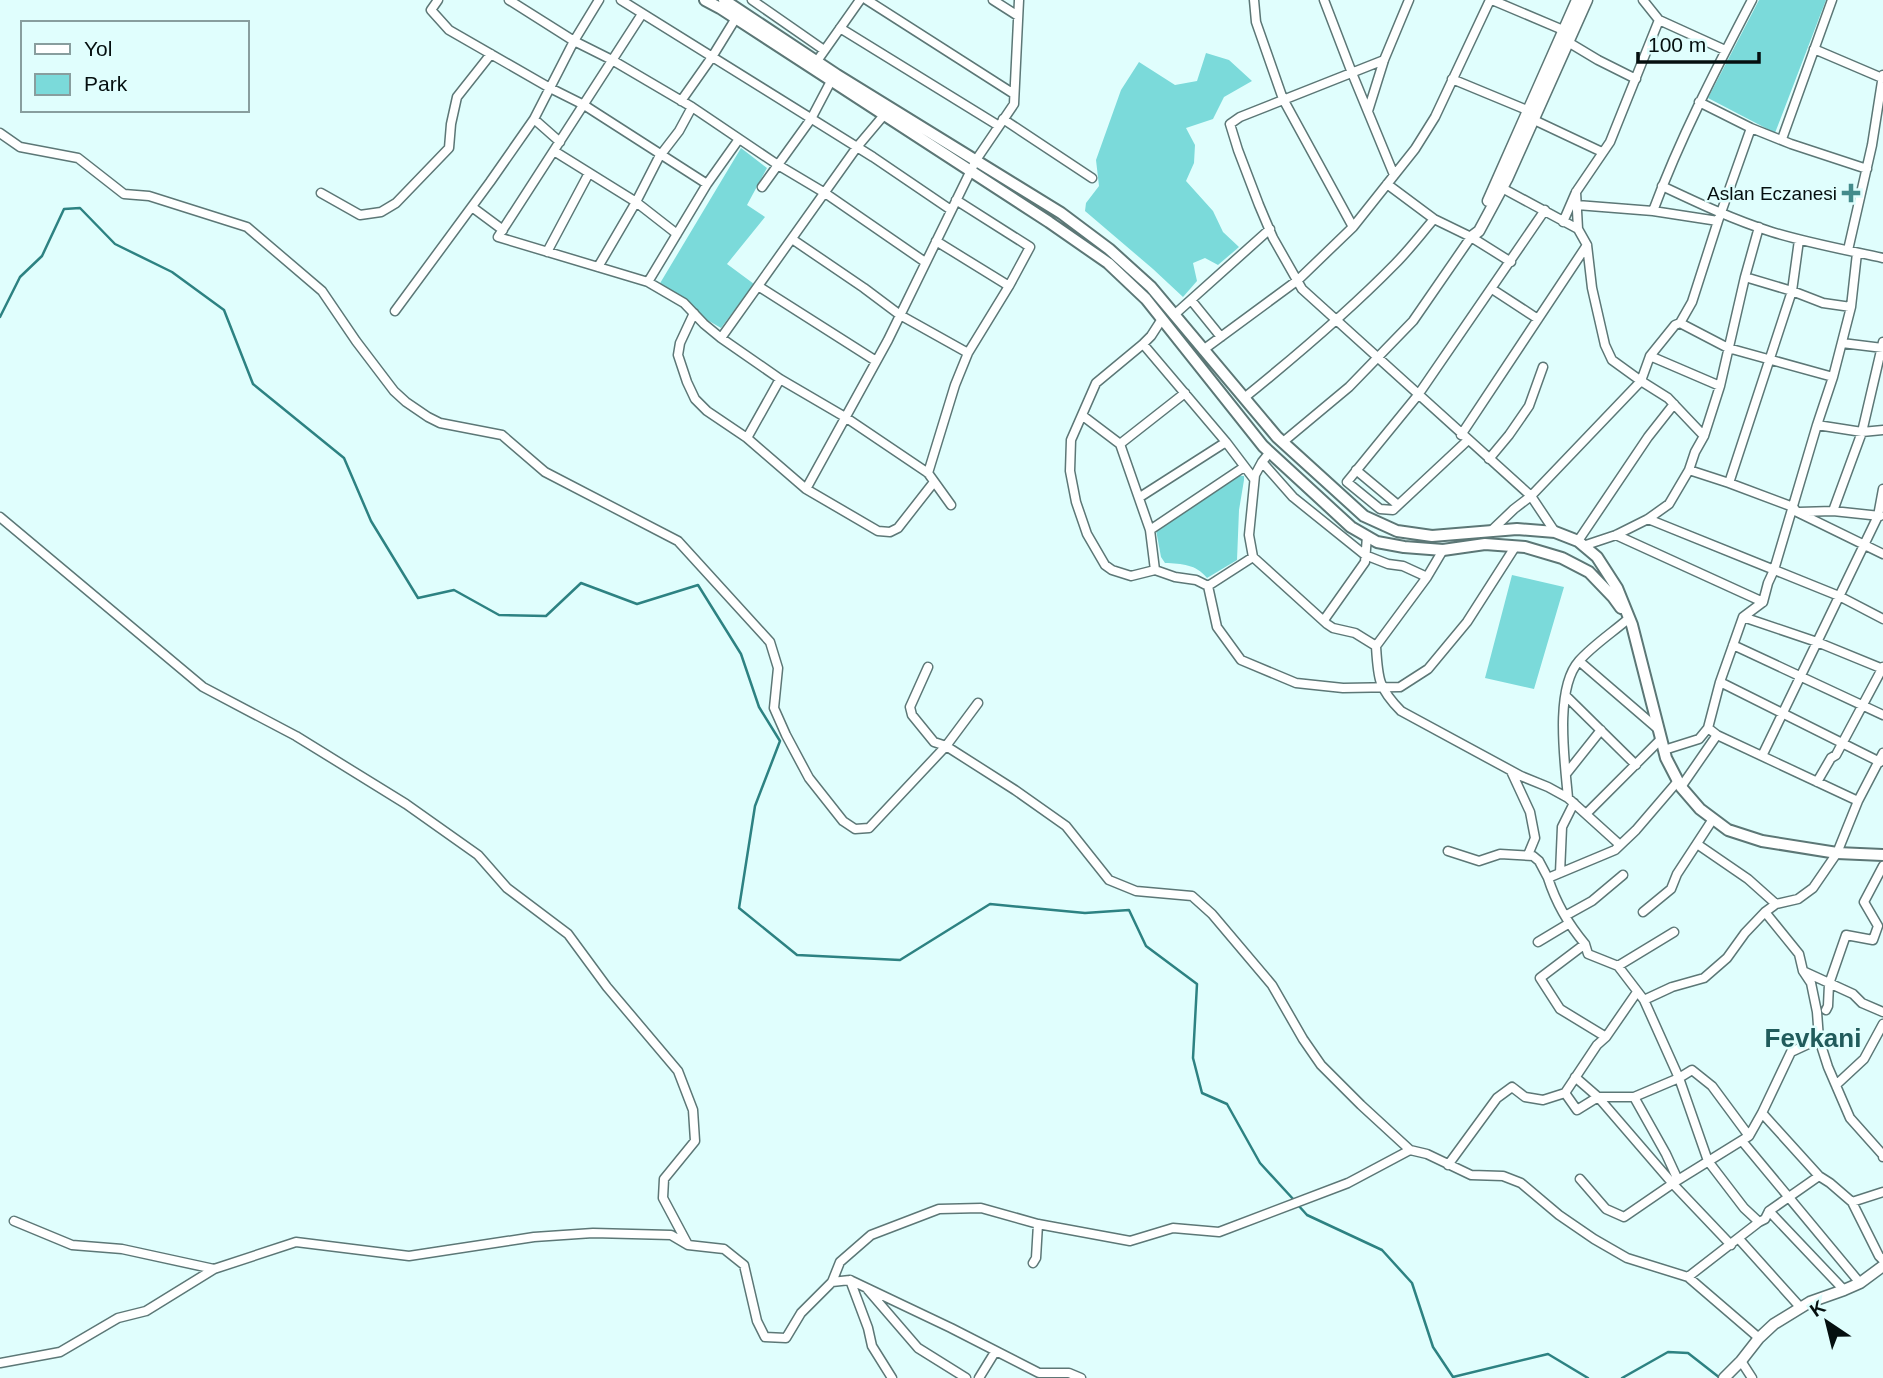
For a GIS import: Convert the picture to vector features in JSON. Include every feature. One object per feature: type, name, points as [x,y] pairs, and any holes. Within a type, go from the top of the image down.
[{"type":"main road","points":[[705,0],[738,9],[831,81],[1108,263],[1146,299],[1264,446],[1351,527],[1377,542],[1390,544],[1443,550],[1485,544],[1525,547],[1562,558],[1588,572],[1614,597],[1630,622]]},
{"type":"main road","points":[[724,0],[1061,213],[1109,249],[1151,287],[1283,442],[1364,516],[1397,531],[1432,536],[1517,529],[1555,532],[1581,544],[1597,558],[1617,588],[1630,622],[1666,758],[1680,784],[1713,819],[1728,830],[1762,841],[1838,853],[1883,855]]},
{"type":"street","points":[[438,0],[431,10],[449,30],[584,105],[707,184]]},
{"type":"street","points":[[509,0],[574,41],[692,107],[926,262]]},
{"type":"street","points":[[395,311],[534,119],[574,41],[599,0]]},
{"type":"street","points":[[621,0],[857,147],[951,210]]},
{"type":"street","points":[[752,0],[824,50]]},
{"type":"street","points":[[817,61],[860,0]]},
{"type":"street","points":[[867,0],[1014,94]]},
{"type":"street","points":[[992,0],[1018,16]]},
{"type":"street","points":[[806,489],[900,315],[976,160],[1014,104],[1020,0]]},
{"type":"street","points":[[1254,0],[1256,22],[1283,99],[1353,227]]},
{"type":"street","points":[[1324,0],[1394,175]]},
{"type":"street","points":[[1368,111],[1384,60],[1409,0]]},
{"type":"street","points":[[1203,350],[1298,280],[1353,227],[1415,149],[1435,117],[1491,0],[1563,30]]},
{"type":"street","points":[[1471,237],[1577,0]]},
{"type":"street","points":[[1283,442],[1349,387],[1413,321],[1471,237],[1479,231],[1534,120],[1587,0]]},
{"type":"street","points":[[1643,0],[1660,20],[1725,50]]},
{"type":"street","points":[[1653,211],[1699,102],[1752,0]]},
{"type":"street","points":[[1782,139],[1832,0]]},
{"type":"street","points":[[681,101],[712,57],[738,9]]},
{"type":"street","points":[[642,14],[498,237],[648,282],[684,303],[721,338],[780,379],[845,417],[928,473],[951,505]]},
{"type":"street","points":[[1563,222],[1576,192],[1610,142],[1660,20]]},
{"type":"street","points":[[840,28],[1092,178]]},
{"type":"street","points":[[1568,42],[1636,79]]},
{"type":"street","points":[[1814,49],[1882,77],[1872,145],[1848,250]]},
{"type":"street","points":[[321,193],[360,215],[382,212],[396,203],[449,148],[457,97],[491,54]]},
{"type":"street","points":[[1384,60],[1283,99],[1230,124],[1254,194],[1303,289],[1531,496],[1555,532]]},
{"type":"street","points":[[1452,79],[1527,110]]},
{"type":"street","points":[[762,187],[811,119],[831,81]]},
{"type":"street","points":[[1699,102],[1791,144],[1867,169]]},
{"type":"street","points":[[598,267],[661,154],[679,131],[692,107]]},
{"type":"street","points":[[721,338],[857,147],[884,115]]},
{"type":"street","points":[[534,119],[560,142]]},
{"type":"street","points":[[1534,120],[1602,152]]},
{"type":"street","points":[[1491,531],[1531,496],[1641,381],[1650,356],[1680,323],[1692,302],[1751,128]]},
{"type":"street","points":[[0,133],[20,147],[78,158],[124,194],[149,196],[247,227],[322,291],[363,351],[406,402],[440,422],[502,435],[545,472],[678,541],[770,642],[778,668],[774,708],[809,778],[843,821],[855,829],[869,828],[946,746],[978,703]]},
{"type":"street","points":[[648,282],[707,184],[739,139]]},
{"type":"street","points":[[1872,145],[1883,147]]},
{"type":"street","points":[[554,151],[636,202],[677,234]]},
{"type":"street","points":[[547,252],[589,173]]},
{"type":"street","points":[[1387,184],[1434,219],[1471,237],[1511,262]]},
{"type":"street","points":[[1662,186],[1720,217]]},
{"type":"street","points":[[1502,188],[1578,229]]},
{"type":"street","points":[[1576,192],[1578,229],[1587,245],[1592,288],[1605,345],[1612,360],[1668,398],[1704,436]]},
{"type":"street","points":[[928,473],[955,385],[968,353],[1030,247],[956,200]]},
{"type":"street","points":[[1577,205],[1720,217],[1799,240],[1883,258]]},
{"type":"street","points":[[472,207],[503,230]]},
{"type":"street","points":[[1545,210],[1418,395],[1347,482],[1380,509],[1394,510],[1465,437],[1587,245]]},
{"type":"street","points":[[1244,398],[1336,320],[1397,262],[1434,219]]},
{"type":"street","points":[[1581,544],[1616,535],[1669,504],[1689,470],[1704,436],[1720,386],[1759,227]]},
{"type":"street","points":[[1174,315],[1270,229]]},
{"type":"street","points":[[792,239],[900,315],[968,353]]},
{"type":"street","points":[[1729,483],[1792,291],[1799,240]]},
{"type":"street","points":[[936,241],[1009,286]]},
{"type":"street","points":[[1586,814],[1661,740],[1699,739],[1708,728],[1720,682],[1743,617],[1763,602],[1795,510],[1851,307],[1857,253]]},
{"type":"street","points":[[1745,277],[1823,303],[1851,307]]},
{"type":"street","points":[[758,286],[876,361]]},
{"type":"street","points":[[1492,289],[1538,319]]},
{"type":"street","points":[[1191,300],[1221,337]]},
{"type":"street","points":[[694,313],[680,343],[678,355],[695,399],[707,411],[747,438],[806,489],[878,531],[890,533],[898,528],[934,482]]},
{"type":"street","points":[[1162,318],[1143,344],[1096,383],[1071,440],[1070,471],[1076,502],[1087,534],[1105,565],[1131,576],[1155,570],[1196,580],[1208,586]]},
{"type":"street","points":[[1680,323],[1728,348],[1833,377]]},
{"type":"street","points":[[1833,511],[1862,432],[1883,342]]},
{"type":"street","points":[[1842,343],[1883,348]]},
{"type":"street","points":[[1143,344],[1254,478]]},
{"type":"street","points":[[1650,356],[1720,386]]},
{"type":"street","points":[[1489,459],[1529,406],[1543,367]]},
{"type":"street","points":[[747,438],[780,379]]},
{"type":"street","points":[[1120,444],[1185,393]]},
{"type":"street","points":[[1581,544],[1648,437],[1674,404]]},
{"type":"street","points":[[1083,416],[1120,444],[1150,530],[1155,570]]},
{"type":"street","points":[[1817,425],[1862,432],[1883,430]]},
{"type":"street","points":[[1140,498],[1226,442]]},
{"type":"street","points":[[1270,452],[1254,478],[1249,535],[1253,557],[1327,624],[1355,633],[1376,646]]},
{"type":"street","points":[[1262,462],[1293,496],[1365,555],[1388,564],[1403,566],[1427,577]]},
{"type":"street","points":[[1150,530],[1244,467]]},
{"type":"street","points":[[1356,470],[1398,505]]},
{"type":"street","points":[[1689,470],[1795,510],[1883,554]]},
{"type":"street","points":[[1762,756],[1880,516],[1883,489]]},
{"type":"street","points":[[1795,510],[1880,516]]},
{"type":"street","points":[[0,517],[203,687],[296,736],[406,804],[478,855],[507,888],[568,934],[607,987],[678,1071],[693,1110],[695,1141],[664,1179],[663,1198],[688,1245]]},
{"type":"street","points":[[1647,519],[1839,596],[1883,619]]},
{"type":"street","points":[[1616,535],[1763,602]]},
{"type":"street","points":[[1324,620],[1365,562],[1367,536]]},
{"type":"street","points":[[1208,586],[1217,627],[1241,660],[1296,683],[1343,688],[1400,687],[1429,668],[1466,622],[1515,547]]},
{"type":"street","points":[[1443,550],[1427,577],[1376,646],[1382,688],[1401,711],[1511,771],[1548,786],[1571,801],[1620,845]]},
{"type":"street","points":[[1208,586],[1253,557]]},
{"type":"street","points":[[1743,617],[1817,642],[1883,669],[1836,755],[1831,758],[1817,782]]},
{"type":"street","points":[[1560,873],[1562,827],[1571,801],[1565,774],[1563,732],[1571,674],[1579,661],[1630,622]]},
{"type":"street","points":[[1733,645],[1883,715]]},
{"type":"street","points":[[1579,661],[1661,740]]},
{"type":"street","points":[[928,667],[910,707],[912,715],[934,742],[946,746],[1066,826],[1109,880],[1136,891],[1192,896],[1212,914],[1272,985],[1321,1065],[1410,1150],[1427,1154],[1471,1175],[1503,1176],[1521,1183],[1559,1215],[1627,1258],[1688,1277],[1759,1338]]},
{"type":"street","points":[[1448,1165],[1497,1098],[1511,1087],[1525,1097],[1543,1100],[1565,1093],[1597,1045],[1641,996],[1704,978],[1727,958],[1765,912],[1776,904],[1798,899],[1813,888],[1838,853],[1858,801],[1881,760],[1720,682]]},
{"type":"street","points":[[1566,696],[1636,765]]},
{"type":"street","points":[[1708,728],[1717,735],[1858,801]]},
{"type":"street","points":[[1565,774],[1601,730]]},
{"type":"street","points":[[1548,878],[1615,850],[1680,784],[1717,735]]},
{"type":"street","points":[[1511,771],[1530,812],[1535,838],[1528,855]]},
{"type":"street","points":[[1643,912],[1671,889],[1677,874],[1713,819]]},
{"type":"street","points":[[1697,844],[1748,879],[1776,904]]},
{"type":"street","points":[[1448,851],[1479,861],[1500,854],[1533,856],[1539,862],[1566,920],[1585,944],[1588,954],[1618,966],[1641,996],[1679,1078],[1708,1161],[1744,1208],[1759,1222]]},
{"type":"street","points":[[1826,1010],[1829,984],[1846,935],[1872,940],[1881,928],[1864,902],[1883,866]]},
{"type":"street","points":[[1538,942],[1623,875]]},
{"type":"street","points":[[1765,912],[1799,954],[1803,971],[1811,983],[1819,1040],[1852,1122],[1883,1157]]},
{"type":"street","points":[[1618,966],[1674,932]]},
{"type":"street","points":[[1585,944],[1540,978],[1560,1009],[1606,1037]]},
{"type":"street","points":[[1803,971],[1853,994],[1862,1003],[1883,1012]]},
{"type":"street","points":[[1836,1085],[1864,1059],[1883,1024]]},
{"type":"street","points":[[1580,1180],[1606,1209],[1624,1217],[1745,1138],[1762,1113],[1791,1052],[1819,1040]]},
{"type":"street","points":[[1565,1093],[1577,1110],[1598,1097],[1634,1097],[1692,1070],[1712,1086],[1745,1138],[1790,1198],[1860,1283]]},
{"type":"street","points":[[1575,1077],[1598,1097],[1731,1245]]},
{"type":"street","points":[[1634,1097],[1666,1154],[1675,1182]]},
{"type":"street","points":[[1762,1113],[1819,1176],[1852,1202],[1883,1260]]},
{"type":"street","points":[[0,1363],[60,1352],[118,1318],[146,1311],[214,1269],[296,1242],[409,1256],[534,1237],[593,1233],[671,1235],[688,1245],[724,1250],[744,1265],[757,1321],[765,1337],[786,1338],[801,1314],[832,1282],[840,1262],[870,1235],[939,1209],[981,1208],[1038,1224],[1130,1241],[1173,1228],[1219,1232],[1348,1183],[1410,1150]]},
{"type":"street","points":[[1688,1277],[1765,1219],[1769,1211],[1819,1176]]},
{"type":"street","points":[[1852,1202],[1883,1192]]},
{"type":"street","points":[[1769,1211],[1844,1290]]},
{"type":"street","points":[[14,1221],[72,1245],[122,1249],[214,1269]]},
{"type":"street","points":[[1033,1263],[1036,1258],[1038,1224]]},
{"type":"street","points":[[1738,1238],[1801,1308]]},
{"type":"street","points":[[1727,1375],[1774,1324],[1810,1302],[1860,1283],[1883,1266]]},
{"type":"street","points":[[832,1282],[850,1280],[866,1287],[1039,1373],[1069,1373],[1081,1378]]},
{"type":"street","points":[[850,1280],[872,1346],[892,1378]]},
{"type":"street","points":[[866,1287],[918,1348],[966,1378]]},
{"type":"street","points":[[979,1378],[995,1352]]},
{"type":"street","points":[[1741,1361],[1752,1378]]},
{"type":"green space","points":[[1759,0],[1826,0],[1775,133],[1708,98]]},
{"type":"green space","points":[[1206,53],[1229,60],[1252,81],[1224,97],[1213,119],[1186,128],[1195,145],[1194,163],[1186,181],[1213,211],[1223,232],[1239,247],[1218,265],[1205,258],[1193,263],[1197,281],[1183,297],[1085,211],[1086,203],[1099,186],[1096,160],[1121,90],[1139,62],[1175,85],[1197,81]]},
{"type":"green space","points":[[741,148],[767,168],[747,205],[765,217],[727,264],[754,284],[721,328],[656,290]]},
{"type":"green space","points":[[1238,476],[1244,476],[1244,480],[1239,510],[1237,560],[1207,578],[1193,567],[1165,563],[1161,557],[1156,530]]},
{"type":"green space","points":[[1512,575],[1564,587],[1534,689],[1485,678]]},
{"type":"waterway","points":[[0,317],[20,277],[42,256],[64,209],[80,208],[115,244],[172,272],[224,310],[253,384],[344,458],[371,521],[418,598],[454,590],[499,615],[546,616],[581,583],[637,604],[698,585],[741,654],[759,707],[780,741],[755,806],[739,908],[797,955],[900,960],[990,904],[1085,913],[1129,910],[1146,946],[1197,984],[1193,1058],[1202,1093],[1227,1104],[1260,1163],[1294,1200]]},
{"type":"waterway","points":[[1298,1205],[1307,1215],[1382,1250],[1412,1283],[1433,1347],[1453,1377],[1548,1354],[1588,1378]]},
{"type":"waterway","points":[[1622,1378],[1668,1352],[1688,1353],[1720,1378]]},
{"type":"place","name":"Aslan Eczanesi","points":[[1851,193]]},
{"type":"district","name":"Fevkani","points":[[1813,1038]]}]
